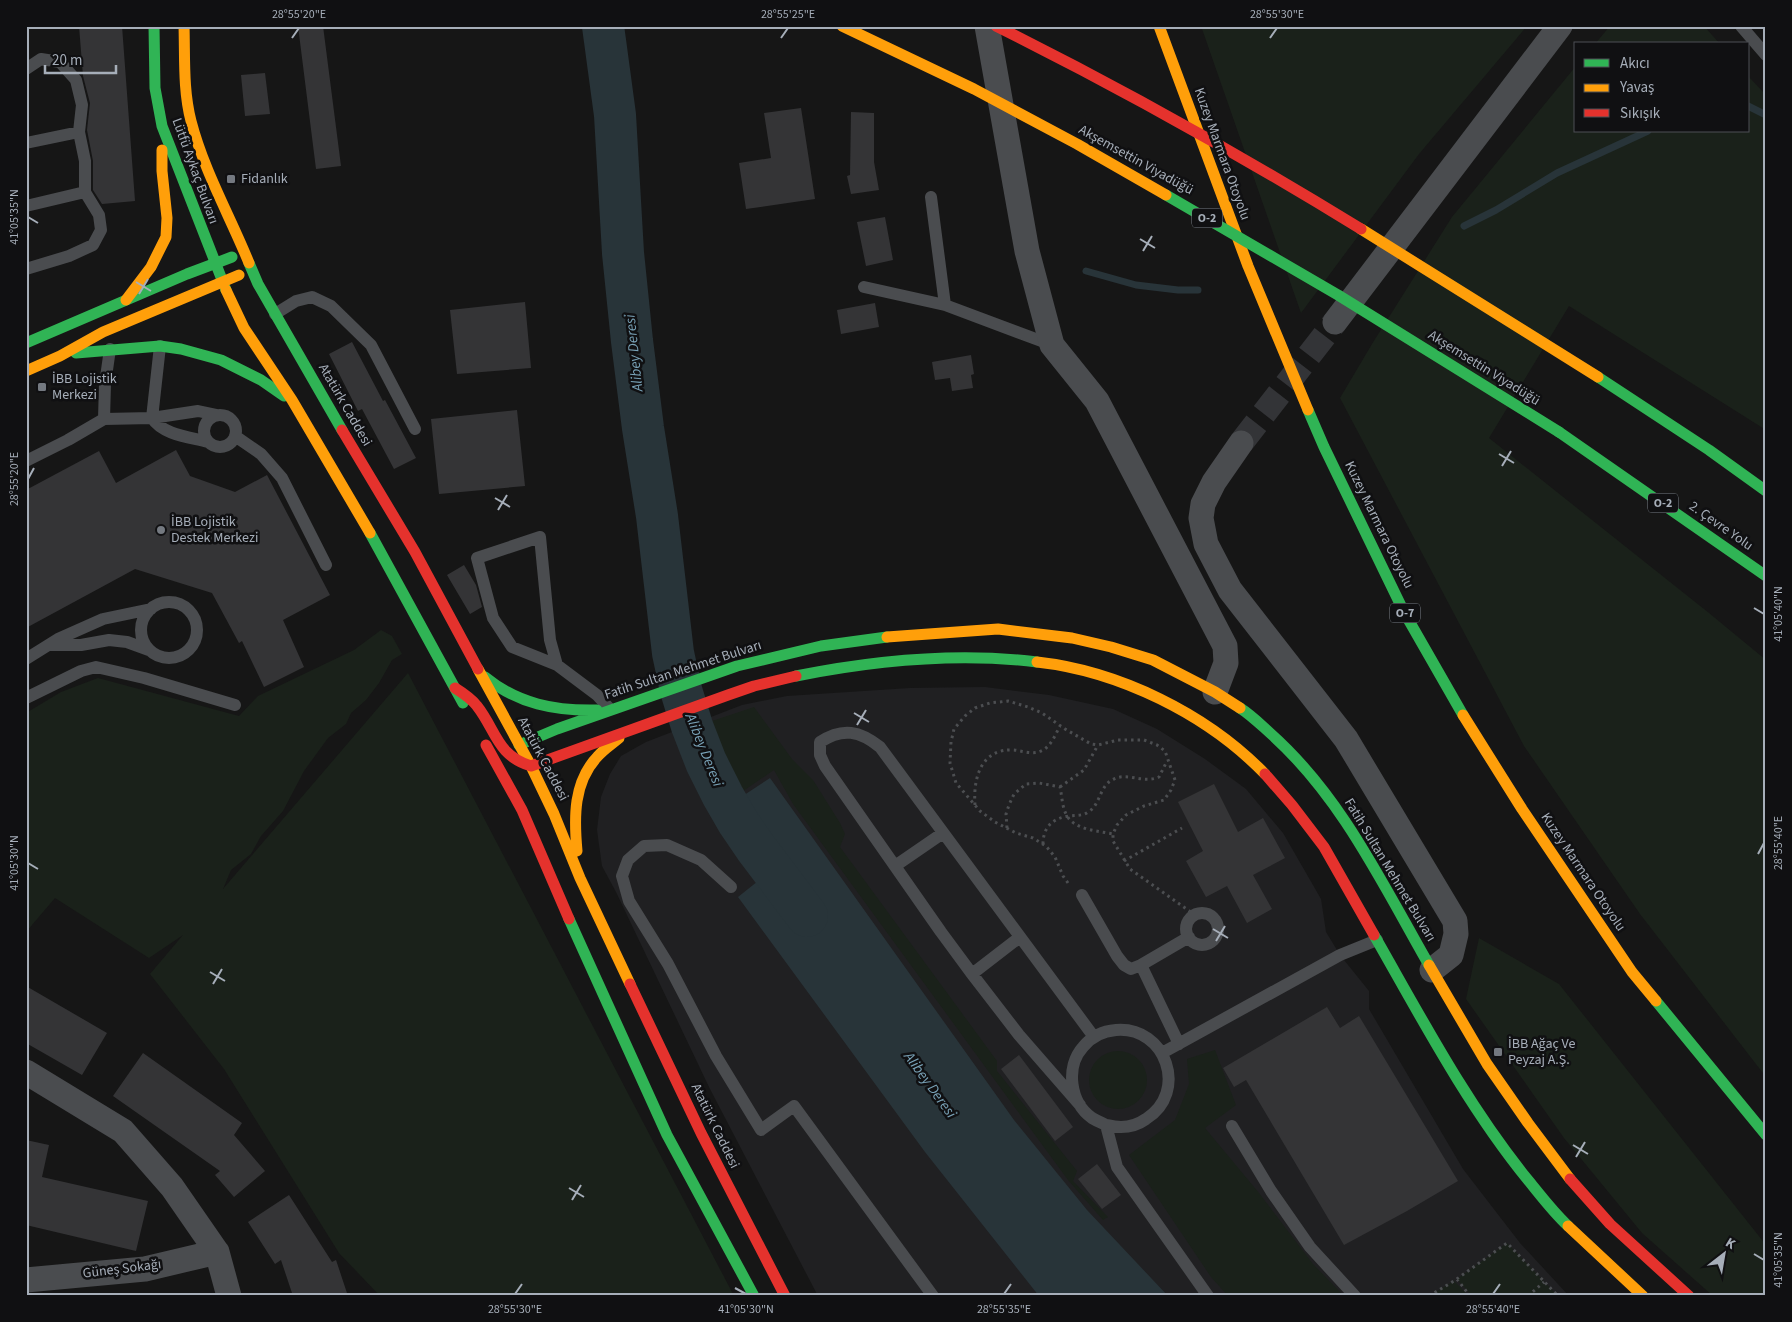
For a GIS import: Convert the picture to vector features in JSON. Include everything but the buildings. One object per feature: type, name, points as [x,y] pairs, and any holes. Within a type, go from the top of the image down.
[{"type":"main road","name":"Lütfü Aykaç Bulvarı","points":[[154,26],[154,88],[162,126],[214,264]]},
{"type":"main road","name":"Lütfü Aykaç Bulvarı","points":[[184,26],[185,80],[191,120],[204,162],[245,252]]},
{"type":"main road","name":"Akşemsettin Viyadüğü","points":[[842,26],[974,89],[1192,209],[1338,295],[1559,432]]},
{"type":"main road","points":[[996,26],[1091,73],[1286,183],[1457,287],[1598,377],[1709,450],[1766,491]]},
{"type":"main road","name":"Kuzey Marmara Otoyolu","points":[[1159,26],[1248,266],[1324,447],[1404,612],[1454,702],[1522,809],[1632,972],[1766,1135]]},
{"type":"main road","points":[[126,302],[151,267],[166,237],[167,218],[162,171],[162,126]]},
{"type":"main road","points":[[26,343],[126,302],[187,274],[245,252]]},
{"type":"main road","name":"Atatürk Caddesi","points":[[245,252],[252,270],[275,314],[414,552],[530,766],[554,814],[580,878],[700,1133],[785,1296]]},
{"type":"main road","points":[[214,264],[244,328],[292,400],[334,470],[472,718]]},
{"type":"main road","points":[[26,371],[60,356],[103,332],[252,270]]},
{"type":"main road","points":[[60,356],[110,349],[160,346],[188,350],[221,360],[261,380],[292,400]]},
{"type":"main road","name":"2. Çevre Yolu","points":[[1559,432],[1648,492],[1766,576]]},
{"type":"main road","name":"Fatih Sultan Mehmet Bulvarı","points":[[519,745],[610,710],[737,666],[820,646],[886,637],[998,630],[1072,638],[1111,647],[1153,660],[1215,692],[1247,712],[1289,750],[1320,785],[1345,819],[1428,972],[1495,1078],[1582,1193],[1619,1232],[1689,1296]]},
{"type":"main road","points":[[455,688],[475,704],[510,758],[518,763],[530,766],[753,686],[808,673],[870,664],[928,658],[981,657],[1028,660],[1089,671],[1139,689],[1190,716],[1230,742],[1268,777],[1300,812],[1381,938],[1456,1079],[1508,1156],[1557,1216],[1644,1296]]},
{"type":"main road","points":[[480,673],[495,687],[512,696],[531,702],[576,711],[610,710]]},
{"type":"main road","points":[[580,878],[574,818],[579,787],[596,758],[630,729]]},
{"type":"main road","points":[[480,734],[522,810],[563,907],[667,1135],[754,1296]]},
{"type":"main road","points":[[506,780],[510,758],[519,745]]},
{"type":"street","points":[[987,26],[1027,251],[1052,345],[1096,401],[1225,646],[1226,663],[1215,692]]},
{"type":"street","points":[[1335,322],[1560,26]]},
{"type":"street","points":[[1241,443],[1214,482],[1204,504],[1201,518],[1206,544],[1230,590],[1346,739],[1454,921],[1456,934],[1451,955],[1428,972]]},
{"type":"street","points":[[1164,529],[1184,518],[1201,518]]},
{"type":"street","points":[[26,1072],[38,1086],[123,1131],[172,1187],[217,1252],[229,1296]]},
{"type":"street","name":"Güneş Sokağı","points":[[26,1280],[145,1269],[217,1252]]},
{"type":"lane","points":[[1741,26],[1766,55]]},
{"type":"lane","points":[[26,69],[41,59],[60,62],[76,80],[82,105],[79,132],[85,161],[85,192],[99,216],[102,230],[93,245],[69,256],[26,269]]},
{"type":"lane","points":[[26,143],[79,132]]},
{"type":"lane","points":[[26,206],[85,192]]},
{"type":"lane","points":[[931,197],[945,304]]},
{"type":"lane","points":[[864,287],[945,304],[1052,345]]},
{"type":"lane","points":[[275,314],[296,301],[312,297],[331,306],[371,345],[415,429]]},
{"type":"lane","points":[[160,346],[152,418],[157,425],[166,431],[208,442]]},
{"type":"lane","points":[[104,419],[105,384],[110,349]]},
{"type":"lane","points":[[26,461],[104,419],[152,418],[198,411],[228,417],[232,420],[235,425],[235,436],[232,441],[223,447],[212,446],[204,433],[205,423],[212,416],[217,415]]},
{"type":"lane","points":[[235,436],[261,454],[282,478],[326,565]]},
{"type":"lane","points":[[556,665],[550,640],[540,537],[477,558],[494,618],[512,647],[556,665],[597,695],[610,710]]},
{"type":"lane","points":[[48,645],[82,645],[109,640],[127,642],[149,650],[156,655],[174,658],[190,649],[195,641],[196,623],[192,615],[185,608],[168,602],[159,604],[151,609],[145,616],[141,634],[143,642],[149,650]]},
{"type":"lane","points":[[26,659],[58,639],[103,619],[151,609]]},
{"type":"lane","points":[[26,698],[81,671],[96,667],[144,678],[235,705]]},
{"type":"lane","points":[[1080,1105],[1073,1091],[1072,1083],[1075,1061],[1082,1047],[1094,1037],[1108,1031],[1131,1031],[1152,1041],[1162,1053],[1168,1068],[1169,1085],[1164,1101],[1154,1114],[1139,1124],[1123,1127],[1106,1125],[1091,1118],[1019,1035],[972,974],[825,766],[820,755],[820,742],[828,736],[853,732],[867,737],[880,747],[1094,1037]]},
{"type":"lane","points":[[895,866],[943,833]]},
{"type":"lane","points":[[731,887],[701,860],[667,845],[644,846],[628,860],[622,876],[629,902],[668,964],[716,1056],[761,1130],[794,1106],[933,1296]]},
{"type":"lane","points":[[1082,896],[1117,956],[1124,965],[1131,969],[1142,965],[1189,937]]},
{"type":"lane","points":[[1206,913],[1215,919],[1219,928],[1218,934],[1212,942],[1202,945],[1192,941],[1189,937],[1186,927],[1195,915],[1206,913]]},
{"type":"lane","points":[[972,974],[1020,937]]},
{"type":"lane","points":[[1162,1053],[1340,955],[1381,938]]},
{"type":"lane","points":[[1142,965],[1179,1044]]},
{"type":"lane","points":[[1106,1125],[1116,1167],[1208,1296]]},
{"type":"lane","points":[[1232,1126],[1271,1191],[1310,1247],[1355,1296]]},
{"type":"path","points":[[1082,896],[1072,888],[1063,876],[1055,857],[1043,844],[995,822],[974,806],[956,784],[950,763],[954,729],[965,716],[976,708],[990,703],[1008,701],[1042,713],[1078,738],[1091,744],[1098,745],[1118,740],[1144,740],[1165,751],[1175,780],[1171,790],[1164,800],[1144,806],[1126,815],[1116,825],[1113,840],[1124,861],[1134,874],[1195,915]]},
{"type":"path","points":[[974,806],[975,782],[979,770],[987,758],[997,753],[1012,750],[1040,752],[1052,741],[1060,726]]},
{"type":"path","points":[[1008,829],[1006,814],[1014,794],[1026,784],[1039,783],[1060,787],[1084,770],[1098,745]]},
{"type":"path","points":[[1043,844],[1044,831],[1048,825],[1054,820],[1066,816],[1080,816],[1089,812],[1097,802],[1107,783],[1122,776],[1151,780],[1160,777],[1168,760]]},
{"type":"path","points":[[1060,787],[1066,816],[1073,823],[1113,834]]},
{"type":"path","points":[[1124,861],[1182,828]]},
{"type":"path","points":[[1429,1296],[1457,1279],[1507,1243],[1558,1296]]},
{"type":"path","points":[[1457,1279],[1470,1296]]},
{"type":"path","points":[[1528,1296],[1544,1282]]},
{"type":"shaded area","points":[[1201,26],[1527,26],[1419,154],[1301,313]]},
{"type":"shaded area","points":[[1610,26],[1704,26],[1718,42],[1597,42]]},
{"type":"shaded area","points":[[1574,68],[1574,132],[1750,132],[1750,78],[1766,95],[1766,430],[1569,306],[1489,438],[1766,660],[1766,1077],[1640,914],[1524,746],[1340,398],[1452,217]]},
{"type":"shaded area","points":[[381,630],[392,636],[402,654],[392,660],[379,683],[366,700],[351,713],[346,724],[328,738],[304,771],[283,811],[261,836],[251,854],[231,870],[223,889],[408,673],[734,1296],[380,1296],[339,1253],[224,1069],[150,974],[183,935],[149,958],[55,898],[26,932],[26,713],[61,692],[98,678],[239,716],[258,696],[354,650]]},
{"type":"shaded area","points":[[985,687],[1049,695],[1113,709],[1157,729],[1205,759],[1246,789],[1283,833],[1321,899],[1326,932],[1340,955],[1369,991],[1369,1009],[1463,1169],[1520,1243],[1569,1296],[818,1296],[710,1089],[602,866],[597,830],[601,797],[610,774],[621,756],[646,742],[742,705],[787,696],[910,688]]},
{"type":"shaded area","points":[[754,707],[792,759],[813,780],[840,823],[845,834],[840,847],[997,1061],[997,1071],[1077,1171],[1073,1181],[1108,1217],[1103,1220],[1068,1180],[793,804],[774,770],[733,798],[702,742],[697,726]]},
{"type":"shaded area","points":[[1479,938],[1559,984],[1766,1245],[1766,1296],[1713,1296],[1642,1233],[1564,1138],[1466,999]]},
{"type":"shaded area","points":[[1215,1050],[1236,1105],[1205,1128],[1259,1193],[1313,1264],[1344,1296],[1228,1296],[1211,1277],[1129,1155],[1175,1120],[1189,1084],[1187,1059]]},
{"type":"shaded area","points":[[1112,1051],[1124,1051],[1139,1059],[1147,1074],[1147,1086],[1139,1101],[1124,1109],[1112,1109],[1097,1101],[1089,1086],[1089,1074],[1097,1059]]},
{"type":"shaded area","points":[[1507,1243],[1558,1296],[1472,1296],[1457,1279]]},
{"type":"shaded area","points":[[1454,1281],[1469,1296],[1429,1296]]},
{"type":"water","points":[[770,778],[1014,1120],[1087,1210],[1168,1296],[1039,1296],[925,1152],[738,897],[778,865],[732,803]]},
{"type":"waterway","name":"Alibey Deresi","points":[[603,26],[615,115],[623,253],[632,341],[657,516],[673,653],[681,690],[706,762],[723,796],[755,847],[807,916]]},
{"type":"waterway","points":[[1750,107],[1766,115]]},
{"type":"waterway","points":[[1464,226],[1496,210],[1557,173],[1646,132]]},
{"type":"waterway","points":[[1086,271],[1136,285],[1178,290],[1198,290]]},
{"type":"tunnel","points":[[1241,443],[1335,322]]},
{"type":"traffic: fast","points":[[154,26],[155,88],[162,126],[226,290]]},
{"type":"traffic: fast","points":[[1166,195],[1338,295],[1559,432]]},
{"type":"traffic: fast","points":[[26,343],[187,274],[232,257]]},
{"type":"traffic: fast","points":[[249,263],[258,284],[342,430]]},
{"type":"traffic: fast","points":[[76,353],[160,346],[181,349],[221,360],[261,380],[284,396]]},
{"type":"traffic: fast","points":[[1598,377],[1709,450],[1766,491]]},
{"type":"traffic: fast","points":[[1308,410],[1404,612],[1463,715]]},
{"type":"traffic: fast","points":[[1559,432],[1766,576]]},
{"type":"traffic: fast","points":[[370,533],[463,703]]},
{"type":"traffic: fast","points":[[519,745],[557,729],[737,666],[821,646],[887,637]]},
{"type":"traffic: fast","points":[[796,676],[826,670],[916,659],[976,658],[1037,662]]},
{"type":"traffic: fast","points":[[485,677],[524,700],[566,709],[597,710]]},
{"type":"traffic: fast","points":[[1240,708],[1259,723],[1295,758],[1339,812],[1377,872],[1429,965]]},
{"type":"traffic: fast","points":[[569,919],[667,1135],[754,1296]]},
{"type":"traffic: fast","points":[[1374,935],[1465,1092],[1528,1180],[1552,1210],[1568,1226]]},
{"type":"traffic: fast","points":[[1656,1001],[1766,1135]]},
{"type":"traffic: slow","points":[[184,26],[188,109],[196,140],[249,263]]},
{"type":"traffic: slow","points":[[842,26],[974,89],[1077,144],[1166,195]]},
{"type":"traffic: slow","points":[[1159,26],[1248,266],[1308,410]]},
{"type":"traffic: slow","points":[[126,300],[151,267],[166,237],[167,218],[162,171],[162,150]]},
{"type":"traffic: slow","points":[[1361,229],[1598,377]]},
{"type":"traffic: slow","points":[[26,371],[60,356],[103,332],[239,275]]},
{"type":"traffic: slow","points":[[226,290],[244,328],[292,400],[370,533]]},
{"type":"traffic: slow","points":[[887,637],[998,629],[1072,638],[1111,647],[1153,660],[1215,692],[1240,708]]},
{"type":"traffic: slow","points":[[1037,662],[1099,675],[1160,699],[1216,732],[1242,752],[1265,774]]},
{"type":"traffic: slow","points":[[478,669],[531,766],[554,814],[580,878],[630,984]]},
{"type":"traffic: slow","points":[[1463,715],[1522,809],[1632,972],[1656,1001]]},
{"type":"traffic: slow","points":[[577,851],[577,801],[584,777],[598,756],[619,738]]},
{"type":"traffic: slow","points":[[1429,965],[1487,1064],[1570,1179]]},
{"type":"traffic: slow","points":[[1568,1226],[1643,1296]]},
{"type":"traffic: jam","points":[[996,26],[1181,123],[1361,229]]},
{"type":"traffic: jam","points":[[342,430],[415,552],[478,669]]},
{"type":"traffic: jam","points":[[455,688],[470,698],[477,706],[504,749],[520,762],[531,766],[754,686],[796,676]]},
{"type":"traffic: jam","points":[[486,745],[522,810],[569,919]]},
{"type":"traffic: jam","points":[[1265,774],[1292,805],[1324,847],[1374,935]]},
{"type":"traffic: jam","points":[[630,984],[701,1133],[785,1296]]},
{"type":"traffic: jam","points":[[1570,1179],[1610,1224],[1689,1296]]},
{"type":"place","name":"Fidanlık","points":[[231,179]]},
{"type":"place","name":"İBB Lojistik Merkezi","points":[[42,387]]},
{"type":"place","name":"İBB Lojistik Destek Merkezi","points":[[161,530]]},
{"type":"place","name":"İBB Ağaç Ve Peyzaj A.Ş.","points":[[1498,1052]]}]
